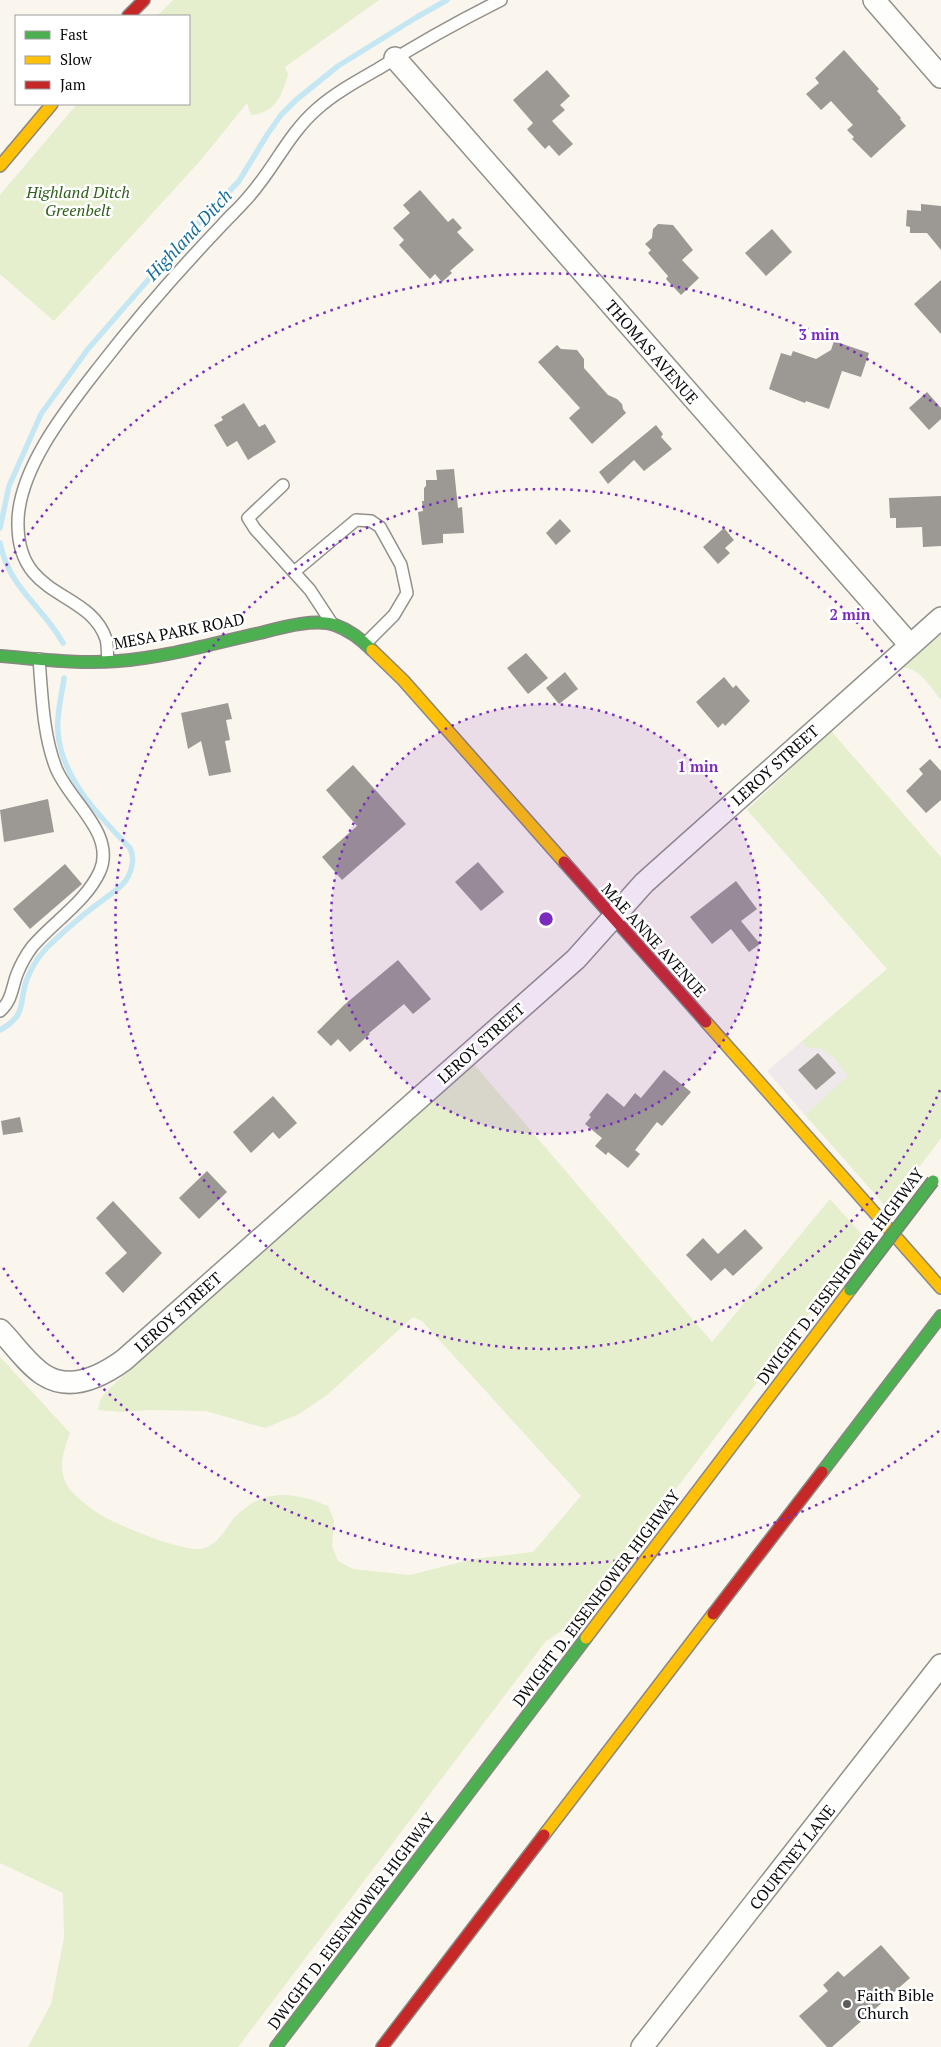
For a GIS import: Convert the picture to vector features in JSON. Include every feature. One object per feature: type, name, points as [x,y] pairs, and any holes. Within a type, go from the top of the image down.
[{"type":"main road","points":[[129,15],[144,0]]},
{"type":"main road","points":[[0,166],[51,105]]},
{"type":"main road","name":"MESA PARK ROAD","points":[[0,656],[93,662],[108,661],[166,653],[304,623],[334,625]]},
{"type":"main road","name":"MAE ANNE AVENUE","points":[[334,625],[346,630],[366,643],[403,680],[941,1288]]},
{"type":"main road","name":"DWIGHT D. EISENHOWER HIGHWAY","points":[[276,2047],[941,1170]]},
{"type":"main road","points":[[382,2047],[941,1316]]},
{"type":"street","points":[[874,0],[941,77]]},
{"type":"street","name":"THOMAS AVENUE","points":[[394,58],[910,645]]},
{"type":"street","name":"LEROY STREET","points":[[0,1330],[33,1365],[52,1378],[77,1382],[111,1370],[132,1354],[576,959],[611,917],[644,882],[941,618]]},
{"type":"street","name":"COURTNEY LANE","points":[[642,2047],[941,1665]]},
{"type":"lane","points":[[108,661],[106,639],[100,628],[79,606],[57,593],[34,575],[18,538],[17,523],[20,505],[28,479],[40,451],[73,400],[136,320],[223,223],[245,202],[300,126],[335,95],[394,58],[444,29],[501,0]]},
{"type":"lane","points":[[283,485],[248,518],[255,529],[310,590],[334,625]]},
{"type":"lane","points":[[294,572],[356,520],[371,520],[380,527],[401,565],[407,593],[394,615],[366,643]]},
{"type":"lane","points":[[0,1011],[10,999],[17,974],[31,949],[86,892],[99,872],[103,861],[104,850],[102,841],[64,784],[52,756],[38,659]]},
{"type":"shaded area","points":[[801,1042],[809,1049],[815,1047],[826,1050],[849,1076],[805,1115],[767,1071]]},
{"type":"green space","name":"Highland Ditch Greenbelt","points":[[173,0],[379,0],[285,67],[288,74],[286,82],[277,102],[272,107],[260,114],[251,115],[247,103],[200,161],[54,321],[0,274],[0,195],[76,105],[190,105],[190,15],[158,15]]},
{"type":"green space","points":[[941,634],[941,700],[919,674],[907,668],[901,668]]},
{"type":"green space","points":[[831,731],[941,857],[941,1138],[888,1209],[805,1115],[848,1076],[827,1052],[815,1048],[809,1049],[801,1042],[887,969],[747,810]]},
{"type":"green space","points":[[473,1063],[712,1342],[830,1199],[866,1239],[574,1623],[546,1641],[238,2047],[28,2047],[51,2004],[64,1938],[63,1893],[0,1863],[0,1357],[70,1433],[64,1453],[62,1472],[67,1485],[74,1494],[104,1517],[170,1544],[196,1549],[210,1546],[245,1508],[267,1497],[290,1495],[328,1506],[334,1520],[332,1546],[338,1561],[353,1569],[410,1575],[473,1559],[533,1552],[581,1496],[422,1321],[413,1317],[327,1395],[299,1414],[265,1428],[206,1411],[149,1410],[121,1412],[98,1410],[101,1398],[111,1387]]},
{"type":"building","points":[[844,50],[879,89],[877,91],[906,126],[871,158],[852,139],[854,137],[847,130],[853,125],[831,101],[821,110],[806,94],[819,83],[815,78]]},
{"type":"building","points":[[547,70],[570,96],[560,105],[565,110],[552,121],[573,144],[559,156],[549,145],[545,149],[527,129],[533,123],[513,100]]},
{"type":"building","points":[[420,190],[448,222],[453,218],[462,228],[457,232],[474,250],[450,271],[452,273],[442,282],[435,274],[430,279],[399,245],[404,240],[393,228],[410,213],[403,205]]},
{"type":"building","points":[[921,204],[941,206],[941,250],[927,233],[910,233],[910,227],[906,226],[907,210],[921,211]]},
{"type":"building","points":[[658,224],[673,225],[693,250],[682,260],[699,278],[681,295],[666,279],[668,276],[648,253],[651,250],[645,244],[652,238],[653,229]]},
{"type":"building","points":[[772,229],[792,252],[766,276],[745,253]]},
{"type":"building","points":[[941,280],[941,334],[914,304]]},
{"type":"building","points":[[834,341],[869,353],[861,377],[842,371],[829,409],[806,401],[805,403],[769,389],[781,353],[791,356],[793,351],[816,359],[831,350]]},
{"type":"building","points":[[557,345],[561,349],[577,350],[584,359],[584,368],[608,395],[617,399],[622,404],[626,413],[592,444],[569,418],[580,408],[538,362]]},
{"type":"building","points":[[927,392],[941,408],[941,419],[929,430],[909,408]]},
{"type":"building","points":[[244,403],[259,427],[265,424],[276,442],[248,460],[237,441],[227,447],[214,425],[223,420],[221,417]]},
{"type":"building","points":[[656,425],[663,434],[661,437],[672,449],[644,471],[634,460],[608,484],[599,472]]},
{"type":"building","points":[[454,469],[458,508],[462,507],[464,533],[443,534],[443,543],[422,545],[418,512],[423,511],[422,501],[424,501],[426,480],[437,480],[436,470]]},
{"type":"building","points":[[941,496],[941,546],[923,547],[922,527],[896,528],[896,518],[890,518],[889,498]]},
{"type":"building","points":[[560,519],[571,531],[556,545],[546,533]]},
{"type":"building","points":[[724,528],[734,540],[725,548],[730,553],[718,564],[703,547]]},
{"type":"building","points":[[526,653],[548,678],[528,694],[507,668]]},
{"type":"building","points":[[565,672],[578,689],[559,704],[546,688]]},
{"type":"building","points":[[724,677],[733,688],[736,685],[750,701],[725,726],[723,723],[718,728],[696,702]]},
{"type":"building","points":[[228,703],[232,719],[226,720],[230,740],[225,741],[231,772],[209,776],[201,741],[188,749],[181,713]]},
{"type":"building","points":[[930,759],[941,771],[941,800],[926,813],[906,791],[923,774],[919,769]]},
{"type":"building","points":[[353,765],[406,824],[342,880],[322,857],[357,826],[326,790]]},
{"type":"building","points":[[48,799],[54,832],[4,842],[0,810]]},
{"type":"building","points":[[478,862],[504,892],[481,911],[455,882]]},
{"type":"building","points":[[65,864],[82,884],[30,929],[13,909]]},
{"type":"building","points":[[736,881],[757,909],[741,921],[760,944],[749,952],[731,929],[712,944],[690,917]]},
{"type":"building","points":[[398,960],[431,999],[413,1014],[404,1004],[369,1033],[350,1052],[338,1039],[331,1046],[317,1032],[344,1005]]},
{"type":"building","points":[[818,1053],[836,1073],[816,1090],[798,1070]]},
{"type":"building","points":[[664,1070],[691,1092],[662,1126],[657,1122],[635,1150],[640,1154],[628,1168],[608,1152],[606,1155],[595,1146],[602,1138],[585,1124],[591,1117],[589,1115],[607,1093],[624,1107],[635,1093],[641,1098]]},
{"type":"building","points":[[273,1096],[297,1123],[279,1139],[273,1132],[251,1153],[233,1132]]},
{"type":"building","points":[[20,1117],[23,1132],[3,1135],[1,1121]]},
{"type":"building","points":[[207,1171],[227,1192],[199,1219],[179,1198]]},
{"type":"building","points":[[113,1201],[162,1253],[123,1293],[105,1273],[127,1253],[96,1218]]},
{"type":"building","points":[[745,1229],[763,1248],[733,1276],[725,1268],[711,1281],[686,1255],[703,1238],[718,1254]]},
{"type":"building","name":"Faith Bible Church","points":[[881,1945],[910,1978],[832,2047],[827,2047],[799,2016],[828,1991],[823,1985],[838,1971],[844,1977]]},
{"type":"waterway","name":"Highland Ditch","points":[[0,528],[9,486],[41,414],[88,349],[188,234],[239,181],[281,115],[296,100],[338,66],[447,0]]},
{"type":"waterway","name":"Highland Ditch","points":[[0,543],[11,573],[63,643]]},
{"type":"waterway","name":"Highland Ditch","points":[[0,1030],[15,1019],[21,1008],[24,988],[35,962],[51,943],[121,886],[126,880],[132,864],[130,848],[84,796],[66,765],[58,732],[58,711],[64,678]]},
{"type":"traffic: fast","points":[[0,656],[59,661],[118,661],[189,650],[287,626],[307,623],[335,625],[360,639],[372,650]]},
{"type":"traffic: fast","points":[[850,1290],[933,1181]]},
{"type":"traffic: fast","points":[[822,1472],[941,1316]]},
{"type":"traffic: fast","points":[[276,2047],[586,1638]]},
{"type":"traffic: slow","points":[[0,166],[51,105]]},
{"type":"traffic: slow","points":[[372,650],[403,680],[564,862]]},
{"type":"traffic: slow","points":[[706,1022],[941,1288]]},
{"type":"traffic: slow","points":[[586,1638],[850,1290]]},
{"type":"traffic: slow","points":[[544,1835],[713,1614]]},
{"type":"traffic: jam","points":[[129,15],[144,0]]},
{"type":"traffic: jam","points":[[564,862],[706,1022]]},
{"type":"traffic: jam","points":[[713,1614],[822,1472]]},
{"type":"traffic: jam","points":[[382,2047],[544,1835]]},
{"type":"place","name":"Faith Bible Church","points":[[847,2004]]}]
